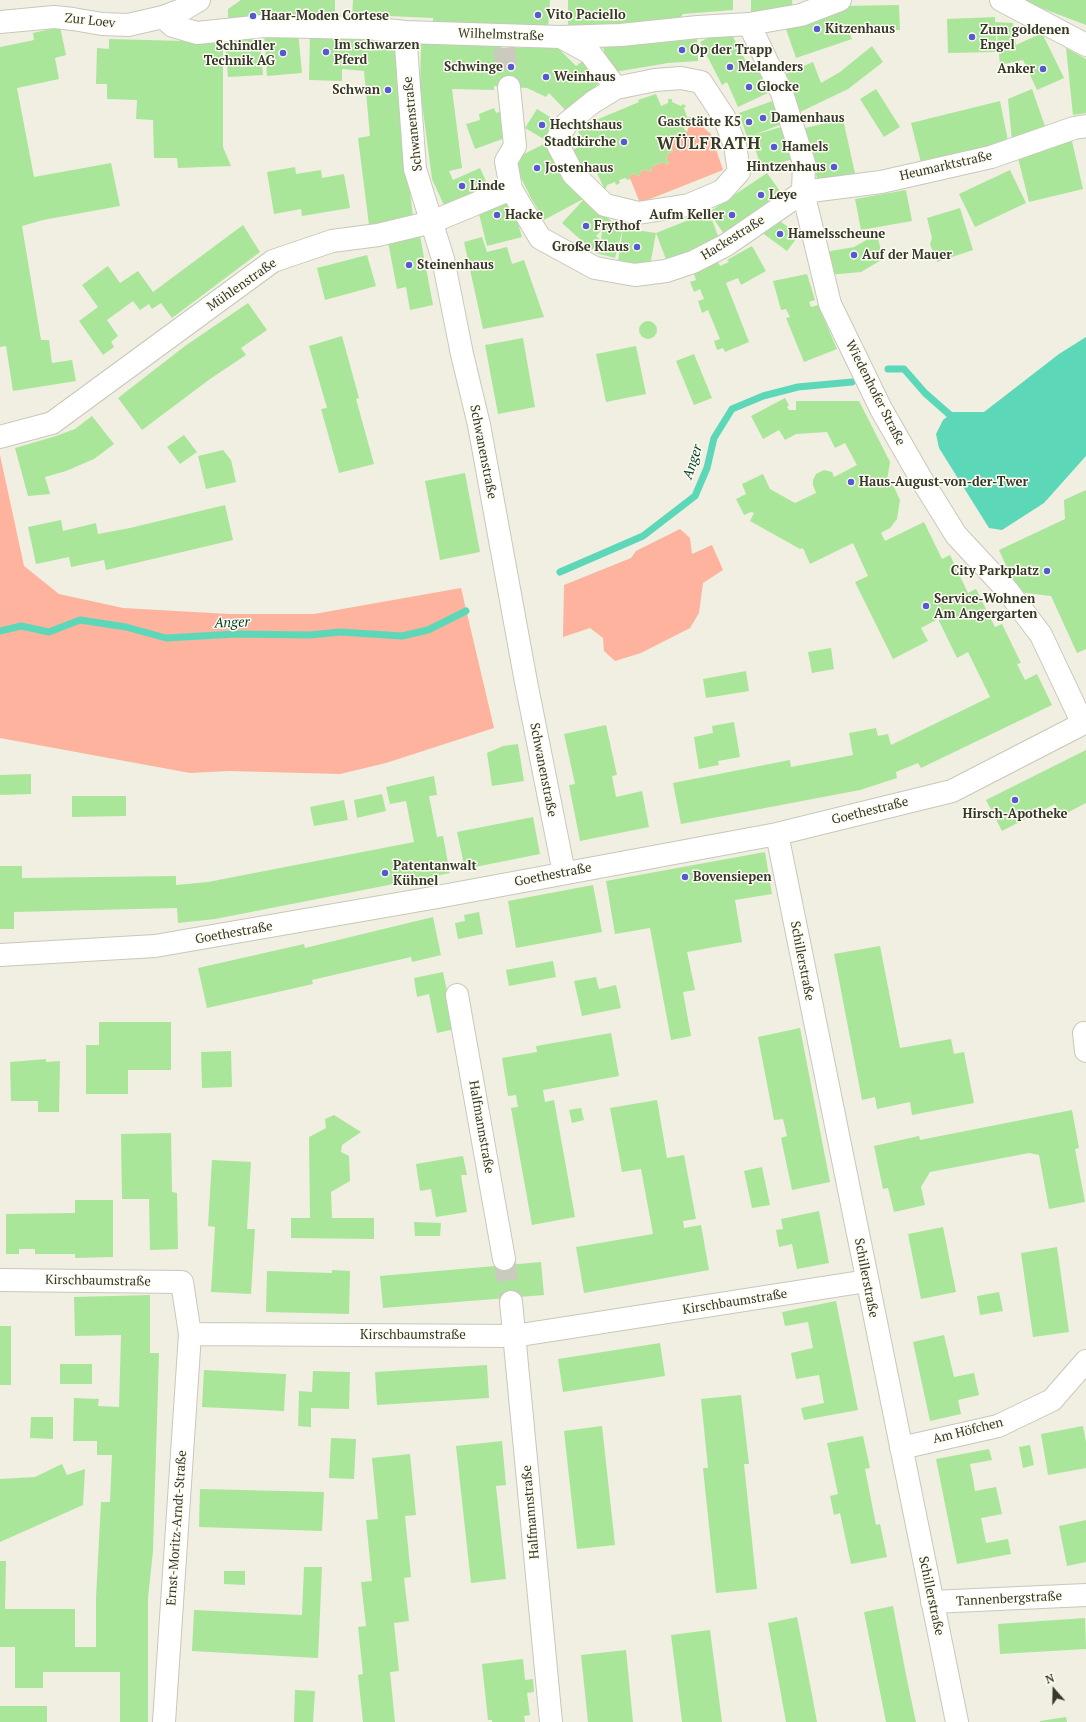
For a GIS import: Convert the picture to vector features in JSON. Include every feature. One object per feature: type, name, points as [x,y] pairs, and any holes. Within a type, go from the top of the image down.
[{"type":"street","name":"Zur Loev","points":[[0,22],[54,18],[73,19],[102,24],[128,25],[163,17],[199,0]]},
{"type":"street","name":"Wilhelmstraße","points":[[163,17],[173,26],[198,33],[264,26],[367,28],[503,42],[561,37],[621,35],[698,26],[749,24],[801,15],[840,0]]},
{"type":"street","points":[[1001,0],[1086,45]]},
{"type":"street","name":"Wiedenhofer Straße","points":[[749,24],[782,92],[804,163],[803,192],[830,304],[881,409],[920,477],[956,535],[1007,590],[1042,635],[1084,723]]},
{"type":"street","name":"Schwanenstraße","points":[[405,32],[415,169],[443,259],[479,425],[524,674],[564,873]]},
{"type":"street","points":[[561,37],[590,53],[616,88]]},
{"type":"street","points":[[674,78],[701,82],[724,117],[735,145],[739,172],[722,191],[689,205],[638,213],[605,204],[573,174],[556,141],[567,123],[593,102],[616,88],[655,80],[674,78]]},
{"type":"street","name":"Hackestraße","points":[[509,87],[515,146],[506,161],[511,189],[540,238],[595,268],[635,275],[666,271],[693,262],[726,245],[803,192]]},
{"type":"street","name":"Heumarktstraße","points":[[803,192],[881,182],[990,157],[1074,128],[1086,126]]},
{"type":"street","name":"Mühlenstraße","points":[[0,437],[52,423],[273,261],[332,241],[378,235],[432,222],[511,189]]},
{"type":"street","name":"Goethestraße","points":[[0,955],[155,946],[432,898],[777,834],[952,791],[1084,723]]},
{"type":"street","name":"Schillerstraße","points":[[777,834],[957,1722]]},
{"type":"street","name":"Halfmannstraße","points":[[457,995],[504,1259]]},
{"type":"street","name":"Kirschbaumstraße","points":[[0,1280],[182,1282],[190,1334],[514,1336],[867,1281]]},
{"type":"street","name":"Halfmannstraße","points":[[511,1302],[551,1722]]},
{"type":"street","name":"Ernst-Moritz-Arndt-Straße","points":[[164,1722],[190,1334]]},
{"type":"street","name":"Am Höfchen","points":[[901,1448],[998,1426],[1052,1400],[1086,1361]]},
{"type":"street","name":"Tannenbergstraße","points":[[932,1602],[1086,1596]]},
{"type":"shaded area","points":[[691,117],[711,134],[723,170],[640,203],[629,176],[636,173],[637,176],[640,175],[640,172],[647,169],[648,172],[652,170],[651,167],[664,162],[667,165],[669,162],[666,159],[669,152],[672,153],[673,150],[669,148],[664,139],[671,136],[672,140],[676,139],[674,135],[681,132],[684,135],[687,132]]},
{"type":"shaded area","points":[[1086,337],[1086,456],[1044,503],[1002,530],[989,528],[939,448],[936,434],[943,420],[953,412],[984,412],[1059,354]]},
{"type":"shaded area","points":[[0,455],[24,566],[59,594],[123,608],[229,614],[314,614],[461,588],[494,728],[386,763],[340,774],[229,771],[190,773],[0,738]]},
{"type":"shaded area","points":[[680,529],[690,538],[692,554],[712,545],[723,570],[703,583],[699,613],[690,628],[641,653],[615,661],[604,651],[603,638],[590,628],[563,637],[564,585],[631,558],[636,551]]},
{"type":"building","points":[[241,0],[335,0],[335,21],[228,24],[228,9]]},
{"type":"building","points":[[353,0],[550,0],[548,30],[433,23],[433,18],[389,16],[388,20],[352,18]]},
{"type":"building","points":[[568,0],[733,0],[733,10],[683,14],[677,22],[568,29]]},
{"type":"building","points":[[751,0],[792,0],[793,12],[751,14]]},
{"type":"building","points":[[1021,0],[1086,0],[1086,25],[1028,3]]},
{"type":"building","points":[[899,5],[900,30],[849,32],[852,39],[796,58],[785,26],[841,6]]},
{"type":"building","points":[[995,17],[995,22],[1013,23],[1016,45],[1042,33],[1064,78],[1037,90],[1023,60],[1000,65],[996,25],[996,52],[948,53],[947,19]]},
{"type":"building","points":[[60,27],[66,55],[55,58],[59,79],[17,88],[34,177],[111,163],[120,206],[43,220],[22,226],[41,340],[49,340],[52,363],[72,360],[76,381],[13,391],[6,346],[0,347],[0,47],[34,40],[33,33]]},
{"type":"building","points":[[728,27],[751,71],[760,67],[772,91],[738,107],[727,82],[722,85],[700,42]]},
{"type":"building","name":"Schindler Technik AG","points":[[298,31],[302,73],[267,76],[264,34]]},
{"type":"building","points":[[310,33],[398,35],[396,71],[413,217],[369,225],[358,138],[370,136],[364,71],[342,69],[342,81],[309,80]]},
{"type":"building","points":[[697,37],[698,61],[668,63],[609,73],[603,47],[665,38]]},
{"type":"building","points":[[260,38],[263,75],[228,77],[225,41]]},
{"type":"building","points":[[109,39],[223,42],[223,147],[231,166],[178,168],[177,158],[154,158],[153,120],[136,119],[137,100],[107,99],[107,84],[96,84],[97,48],[109,49]]},
{"type":"building","points":[[421,43],[495,46],[504,48],[557,47],[576,66],[583,61],[602,80],[568,113],[549,93],[546,97],[527,88],[494,86],[494,90],[452,89],[462,168],[449,171],[453,180],[480,168],[491,192],[447,212],[432,179],[420,88]]},
{"type":"building","points":[[872,46],[883,62],[848,89],[798,113],[783,75],[813,62],[821,83],[840,72]]},
{"type":"building","points":[[1066,48],[1086,59],[1086,113],[1073,115]]},
{"type":"building","points":[[876,89],[900,127],[884,137],[860,99]]},
{"type":"building","points":[[1032,89],[1046,129],[1012,141],[1008,99]]},
{"type":"building","name":"Stadtkirche","points":[[656,94],[661,106],[668,103],[668,99],[672,99],[672,102],[681,106],[683,104],[686,106],[684,108],[687,117],[691,117],[691,121],[687,121],[684,129],[687,132],[684,135],[681,132],[674,135],[676,139],[672,140],[671,136],[664,139],[669,148],[673,150],[672,153],[669,152],[666,159],[669,162],[667,165],[664,162],[651,167],[652,170],[648,172],[647,169],[640,172],[641,175],[637,176],[636,173],[629,176],[631,179],[627,180],[626,178],[619,180],[620,183],[616,185],[615,182],[607,185],[605,190],[593,165],[577,172],[567,152],[584,145],[577,128],[639,102],[638,100]]},
{"type":"building","points":[[778,99],[787,122],[754,135],[788,125],[798,158],[761,167],[751,136],[747,137],[739,113]]},
{"type":"building","points":[[1000,101],[1008,141],[921,163],[911,123]]},
{"type":"building","points":[[494,108],[496,113],[510,108],[508,137],[475,149],[466,124],[480,120],[479,114]]},
{"type":"building","name":"Hechtshaus","points":[[537,109],[558,122],[547,141],[525,128]]},
{"type":"building","points":[[843,119],[856,178],[819,187],[805,128]]},
{"type":"building","points":[[1072,141],[1083,189],[1029,202],[1017,154]]},
{"type":"building","points":[[546,143],[585,198],[544,220],[512,160]]},
{"type":"building","points":[[295,167],[296,174],[321,170],[322,178],[344,174],[350,208],[302,216],[301,209],[274,214],[267,172]]},
{"type":"building","points":[[1010,170],[1026,203],[975,227],[959,194]]},
{"type":"building","points":[[767,173],[784,197],[726,237],[709,212]]},
{"type":"building","points":[[906,190],[912,221],[861,230],[855,199]]},
{"type":"building","name":"Frythof","points":[[585,198],[610,220],[623,228],[615,258],[596,253],[601,240],[592,250],[562,223]],"holes":[[[602,230],[601,240],[596,236]]]},
{"type":"building","points":[[507,202],[509,210],[514,209],[522,237],[487,246],[478,210]]},
{"type":"building","points":[[960,208],[973,250],[937,262],[930,244],[932,238],[927,218]]},
{"type":"building","points":[[709,212],[720,241],[667,262],[656,233]]},
{"type":"building","name":"Hamelsscheune","points":[[773,216],[799,235],[787,251],[761,232]]},
{"type":"building","points":[[243,225],[260,252],[172,318],[161,303],[152,309],[149,304],[140,310],[133,301],[107,320],[118,336],[111,342],[114,347],[103,355],[79,321],[98,307],[82,285],[108,266],[120,283],[138,271],[153,292]]},
{"type":"building","name":"Große Klaus","points":[[623,228],[656,233],[650,266],[618,261]]},
{"type":"building","name":"Auf der Mauer","points":[[877,234],[883,259],[861,272],[828,275],[825,252],[854,247]]},
{"type":"building","name":"Steinenhaus","points":[[420,236],[433,305],[410,310],[406,287],[397,289],[388,242]]},
{"type":"building","points":[[482,237],[487,252],[507,247],[512,264],[524,260],[544,317],[483,329],[464,242]]},
{"type":"building","points":[[752,246],[766,271],[741,285],[738,278],[726,283],[749,342],[725,352],[723,348],[717,350],[714,341],[720,339],[708,310],[702,313],[698,301],[704,299],[700,289],[694,292],[690,282],[696,280],[692,268],[716,258],[720,266],[729,262],[727,260]]},
{"type":"building","points":[[367,255],[376,286],[325,300],[317,268]]},
{"type":"building","points":[[807,274],[815,300],[809,302],[811,307],[818,305],[837,349],[804,362],[786,318],[790,317],[786,309],[781,310],[773,281]]},
{"type":"building","points":[[248,303],[267,330],[241,348],[246,355],[210,379],[142,430],[118,398],[185,346]]},
{"type":"building","points":[[648,321],[654,324],[657,330],[654,336],[648,339],[642,336],[639,330],[642,324]]},
{"type":"building","points":[[342,336],[359,398],[356,399],[374,464],[339,473],[321,409],[327,408],[309,346]]},
{"type":"building","points":[[523,338],[535,407],[498,414],[485,345]]},
{"type":"building","points":[[636,346],[646,394],[606,402],[596,354]]},
{"type":"building","points":[[694,354],[712,398],[694,405],[676,361]]},
{"type":"building","points":[[785,398],[789,405],[787,407],[789,410],[796,410],[796,401],[859,401],[890,462],[887,480],[894,487],[900,500],[897,519],[890,528],[881,533],[885,541],[924,522],[942,559],[950,555],[968,593],[976,589],[995,627],[1002,624],[1021,663],[1017,664],[1025,680],[1037,674],[1052,705],[921,768],[918,763],[896,772],[897,778],[860,790],[681,824],[673,783],[790,760],[791,767],[853,755],[849,733],[876,728],[878,736],[888,734],[891,745],[990,697],[968,652],[957,658],[938,619],[921,628],[928,641],[893,659],[855,582],[868,576],[853,543],[810,564],[803,548],[800,549],[750,521],[754,513],[751,512],[744,515],[736,499],[746,494],[742,484],[763,474],[770,489],[795,503],[816,493],[813,480],[816,474],[824,470],[832,472],[834,477],[857,465],[845,443],[835,448],[827,432],[796,434],[785,440],[779,430],[763,439],[751,416]]},
{"type":"building","points":[[92,416],[114,444],[94,459],[66,471],[45,477],[50,494],[28,496],[15,448],[75,429]]},
{"type":"building","points":[[184,435],[197,452],[180,464],[167,447]]},
{"type":"building","points":[[223,450],[231,460],[236,482],[206,489],[198,456]]},
{"type":"building","points":[[465,473],[480,552],[440,560],[425,481]]},
{"type":"building","name":"City Parkplatz","points":[[1086,490],[1086,649],[1077,653],[1051,596],[1018,592],[999,550],[1065,519],[1064,500]]},
{"type":"building","points":[[225,505],[233,540],[106,570],[104,560],[71,567],[69,557],[36,564],[28,527],[61,520],[63,531],[96,523],[98,534],[130,528]]},
{"type":"building","points":[[831,648],[834,669],[812,673],[808,652]]},
{"type":"building","points":[[746,671],[749,691],[706,698],[703,679]]},
{"type":"building","points":[[734,722],[740,757],[718,761],[719,765],[699,769],[694,737],[713,733],[712,726]]},
{"type":"building","points":[[606,725],[617,775],[612,776],[616,797],[642,791],[649,827],[580,841],[569,785],[575,784],[564,734]]},
{"type":"building","points":[[518,744],[524,781],[492,786],[487,753],[503,746]]},
{"type":"building","points":[[1086,750],[1086,803],[1061,816],[1055,804],[1002,831],[986,800]]},
{"type":"building","points":[[31,774],[31,794],[0,795],[0,775]]},
{"type":"building","points":[[434,776],[437,795],[429,796],[437,837],[443,836],[450,873],[215,919],[178,923],[177,908],[14,912],[14,929],[0,929],[0,866],[22,866],[22,878],[176,876],[176,885],[208,882],[414,842],[406,801],[390,804],[386,787]]},
{"type":"building","points":[[382,794],[386,811],[357,818],[354,800]]},
{"type":"building","points":[[72,796],[126,796],[126,816],[72,817]]},
{"type":"building","points":[[344,800],[348,820],[314,826],[310,807]]},
{"type":"building","points":[[533,817],[540,854],[465,869],[457,832]]},
{"type":"building","points":[[765,852],[772,894],[735,900],[742,942],[687,952],[695,990],[683,992],[691,1036],[671,1040],[650,928],[615,934],[606,881]]},
{"type":"building","points":[[593,885],[602,932],[516,948],[508,901]]},
{"type":"building","points":[[479,912],[483,934],[458,939],[455,923],[465,921],[464,915]]},
{"type":"building","points":[[433,917],[441,955],[412,962],[411,957],[312,980],[313,984],[207,1008],[198,968],[304,944],[305,948]]},
{"type":"building","points":[[880,946],[900,1048],[951,1039],[954,1054],[964,1052],[974,1103],[912,1115],[910,1102],[877,1109],[875,1097],[862,1100],[834,954]]},
{"type":"building","points":[[553,961],[556,977],[509,986],[506,970]]},
{"type":"building","points":[[443,972],[455,1029],[437,1033],[429,994],[417,997],[414,978]]},
{"type":"building","points":[[596,977],[599,989],[616,985],[621,1008],[582,1016],[574,981]]},
{"type":"building","points":[[99,1022],[171,1022],[171,1070],[128,1070],[128,1094],[86,1094],[86,1045],[99,1045]]},
{"type":"building","points":[[800,1028],[830,1182],[792,1190],[781,1138],[787,1136],[783,1119],[774,1120],[758,1037]]},
{"type":"building","points":[[611,1033],[619,1076],[543,1090],[545,1102],[554,1100],[575,1217],[532,1225],[511,1108],[518,1107],[516,1095],[508,1096],[502,1058],[537,1052],[536,1046]]},
{"type":"building","points":[[231,1051],[232,1087],[202,1088],[201,1052]]},
{"type":"building","points":[[46,1059],[46,1062],[60,1061],[59,1112],[38,1112],[38,1101],[11,1101],[10,1062]]},
{"type":"building","points":[[657,1100],[667,1158],[684,1155],[696,1219],[683,1221],[684,1228],[701,1225],[709,1270],[584,1293],[576,1247],[653,1234],[641,1169],[622,1172],[610,1108]]},
{"type":"building","points":[[581,1108],[584,1120],[572,1123],[569,1110]]},
{"type":"building","points":[[1072,1110],[1079,1148],[1075,1149],[1085,1202],[1049,1209],[1039,1155],[1029,1153],[930,1172],[921,1187],[925,1205],[894,1212],[888,1188],[883,1189],[874,1146],[919,1136],[920,1140]]},
{"type":"building","points":[[334,1115],[361,1132],[342,1145],[341,1152],[349,1156],[350,1181],[331,1192],[332,1218],[374,1218],[374,1239],[291,1238],[291,1218],[310,1218],[309,1137],[326,1128],[325,1119]]},
{"type":"building","points":[[171,1133],[172,1192],[177,1193],[178,1249],[150,1250],[149,1199],[122,1199],[121,1134]]},
{"type":"building","points":[[463,1156],[467,1175],[461,1175],[467,1212],[436,1217],[431,1189],[420,1191],[416,1164]]},
{"type":"building","points":[[212,1160],[251,1162],[247,1229],[255,1229],[251,1294],[211,1292],[215,1227],[208,1226]]},
{"type":"building","points":[[762,1167],[770,1205],[752,1208],[744,1171]]},
{"type":"building","points":[[75,1200],[113,1200],[113,1257],[75,1258],[75,1254],[35,1254],[35,1249],[19,1249],[19,1254],[6,1254],[6,1214],[75,1213]]},
{"type":"building","points":[[819,1211],[829,1263],[797,1269],[792,1244],[779,1247],[776,1230],[783,1229],[781,1219]]},
{"type":"building","points":[[414,1222],[441,1223],[440,1236],[415,1236]]},
{"type":"building","points":[[943,1227],[956,1292],[921,1299],[908,1234]]},
{"type":"building","points":[[1057,1247],[1069,1332],[1033,1337],[1021,1253]]},
{"type":"building","points":[[541,1262],[544,1295],[383,1308],[380,1276]]},
{"type":"building","points":[[332,1270],[350,1271],[349,1314],[266,1312],[267,1271],[332,1273]]},
{"type":"building","points":[[999,1292],[1003,1311],[980,1315],[977,1296]]},
{"type":"building","points":[[150,1295],[150,1353],[159,1353],[153,1551],[148,1598],[148,1722],[120,1722],[120,1672],[43,1672],[43,1688],[15,1688],[15,1647],[0,1647],[0,1561],[6,1561],[5,1609],[75,1609],[75,1647],[96,1647],[96,1598],[101,1502],[110,1502],[112,1455],[97,1455],[97,1441],[73,1441],[74,1398],[99,1399],[98,1406],[119,1407],[121,1335],[75,1336],[74,1297]]},
{"type":"building","points":[[836,1301],[858,1410],[804,1420],[801,1408],[824,1403],[819,1375],[796,1379],[791,1353],[813,1348],[808,1322],[785,1326],[782,1312]]},
{"type":"building","points":[[0,1326],[11,1326],[11,1385],[0,1385]]},
{"type":"building","points":[[944,1335],[954,1377],[974,1373],[979,1395],[958,1400],[961,1414],[930,1421],[913,1342]]},
{"type":"building","points":[[660,1343],[665,1376],[563,1392],[558,1359]]},
{"type":"building","points":[[60,1364],[92,1364],[92,1384],[60,1384]]},
{"type":"building","points":[[487,1365],[489,1398],[377,1405],[375,1372]]},
{"type":"building","points":[[204,1370],[286,1374],[284,1411],[202,1407]]},
{"type":"building","points":[[313,1371],[350,1372],[349,1409],[311,1408],[311,1427],[298,1426],[299,1391],[312,1392]]},
{"type":"building","points":[[741,1395],[749,1464],[744,1464],[757,1589],[716,1593],[703,1468],[708,1468],[701,1399]]},
{"type":"building","points":[[31,1417],[53,1417],[53,1439],[30,1438]]},
{"type":"building","points":[[602,1426],[615,1545],[577,1549],[564,1431]]},
{"type":"building","points":[[1083,1426],[1086,1442],[1086,1468],[1048,1475],[1041,1434]]},
{"type":"building","points":[[863,1436],[870,1468],[865,1469],[876,1525],[880,1524],[887,1557],[851,1564],[840,1513],[834,1515],[830,1496],[838,1494],[827,1443]]},
{"type":"building","points":[[331,1438],[356,1439],[354,1479],[329,1478]]},
{"type":"building","points":[[502,1441],[506,1485],[496,1486],[506,1579],[471,1583],[456,1446]]},
{"type":"building","points":[[1030,1445],[1034,1465],[1023,1468],[1019,1447]]},
{"type":"building","points":[[989,1449],[992,1460],[970,1464],[975,1491],[996,1487],[1002,1514],[981,1518],[986,1543],[1008,1539],[1011,1554],[957,1564],[936,1459]]},
{"type":"building","points":[[410,1454],[416,1515],[405,1516],[411,1577],[404,1578],[409,1621],[394,1623],[399,1671],[390,1672],[395,1722],[363,1722],[358,1675],[363,1674],[358,1627],[366,1626],[361,1582],[372,1581],[366,1520],[378,1519],[372,1458]]},
{"type":"building","points":[[62,1464],[67,1475],[85,1469],[83,1505],[0,1542],[0,1479],[35,1477]]},
{"type":"building","points":[[200,1489],[324,1492],[322,1531],[199,1527]]},
{"type":"building","points":[[1086,1520],[1086,1562],[1067,1566],[1059,1526]]},
{"type":"building","points":[[304,1567],[322,1567],[318,1658],[192,1651],[194,1610],[302,1615]]},
{"type":"building","points":[[224,1571],[245,1571],[245,1585],[224,1584]]},
{"type":"building","points":[[893,1606],[916,1722],[886,1722],[864,1612]]},
{"type":"building","points":[[797,1617],[817,1722],[786,1722],[768,1623]]},
{"type":"building","points":[[1085,1618],[1086,1649],[1000,1654],[998,1624]]},
{"type":"building","points":[[710,1630],[722,1722],[682,1722],[671,1635]]},
{"type":"building","points":[[626,1650],[633,1722],[588,1722],[581,1655]]},
{"type":"building","points":[[523,1659],[525,1680],[533,1679],[534,1692],[527,1693],[530,1715],[524,1716],[525,1722],[492,1722],[492,1720],[488,1720],[482,1664]]},
{"type":"building","points":[[295,1690],[315,1691],[313,1722],[294,1722]]},
{"type":"building","points":[[0,1706],[47,1706],[47,1722],[0,1722]]},
{"type":"building","points":[[1066,1717],[1067,1722],[1040,1722],[1040,1721]]},
{"type":"waterway","name":"Anger","points":[[888,369],[904,369],[925,393],[950,415]]},
{"type":"waterway","name":"Anger","points":[[560,572],[643,536],[695,496],[707,468],[714,438],[732,409],[763,396],[798,387],[852,382]]},
{"type":"waterway","name":"Anger","points":[[0,631],[21,626],[49,632],[80,620],[126,627],[166,638],[236,634],[310,635],[340,632],[402,636],[428,630],[466,611]]},
{"type":"tunnel","points":[[504,48],[509,87]]},
{"type":"tunnel","points":[[504,1259],[511,1302]]},
{"type":"place","name":"Vito Paciello","points":[[538,15]]},
{"type":"place","name":"Haar-Moden Cortese","points":[[253,16]]},
{"type":"place","name":"Kitzenhaus","points":[[817,29]]},
{"type":"place","name":"Zum goldenen Engel","points":[[972,37]]},
{"type":"place","name":"Op der Trapp","points":[[682,50]]},
{"type":"place","name":"Im schwarzen Pferd","points":[[326,52]]},
{"type":"place","name":"Schindler Technik AG","points":[[283,53]]},
{"type":"place","name":"Schwinge","points":[[511,67]]},
{"type":"place","name":"Melanders","points":[[730,67]]},
{"type":"place","name":"Anker","points":[[1043,69]]},
{"type":"place","name":"Weinhaus","points":[[546,77]]},
{"type":"place","name":"Glocke","points":[[749,87]]},
{"type":"place","name":"Schwan","points":[[388,90]]},
{"type":"place","name":"Damenhaus","points":[[763,118]]},
{"type":"place","name":"Gaststätte K5","points":[[749,122]]},
{"type":"place","name":"Hechtshaus","points":[[542,125]]},
{"type":"place","name":"Stadtkirche","points":[[624,142]]},
{"type":"place","name":"Hamels","points":[[774,147]]},
{"type":"place","name":"Hintzenhaus","points":[[834,167]]},
{"type":"place","name":"Jostenhaus","points":[[537,168]]},
{"type":"place","name":"Linde","points":[[462,186]]},
{"type":"place","name":"Leye","points":[[761,195]]},
{"type":"place","name":"Hacke","points":[[497,215]]},
{"type":"place","name":"Aufm Keller","points":[[732,215]]},
{"type":"place","name":"Frythof","points":[[586,226]]},
{"type":"place","name":"Hamelsscheune","points":[[780,234]]},
{"type":"place","name":"Große Klaus","points":[[637,247]]},
{"type":"place","name":"Auf der Mauer","points":[[854,255]]},
{"type":"place","name":"Steinenhaus","points":[[409,265]]},
{"type":"place","name":"Haus-August-von-der-Twer","points":[[851,482]]},
{"type":"place","name":"City Parkplatz","points":[[1047,571]]},
{"type":"place","name":"Service-Wohnen Am Angergarten","points":[[926,606]]},
{"type":"place","name":"Hirsch-Apotheke","points":[[1015,800]]},
{"type":"place","name":"Patentanwalt Kühnel","points":[[385,873]]},
{"type":"place","name":"Bovensiepen","points":[[685,877]]},
{"type":"district","name":"WÜLFRATH","points":[[709,144]]}]
